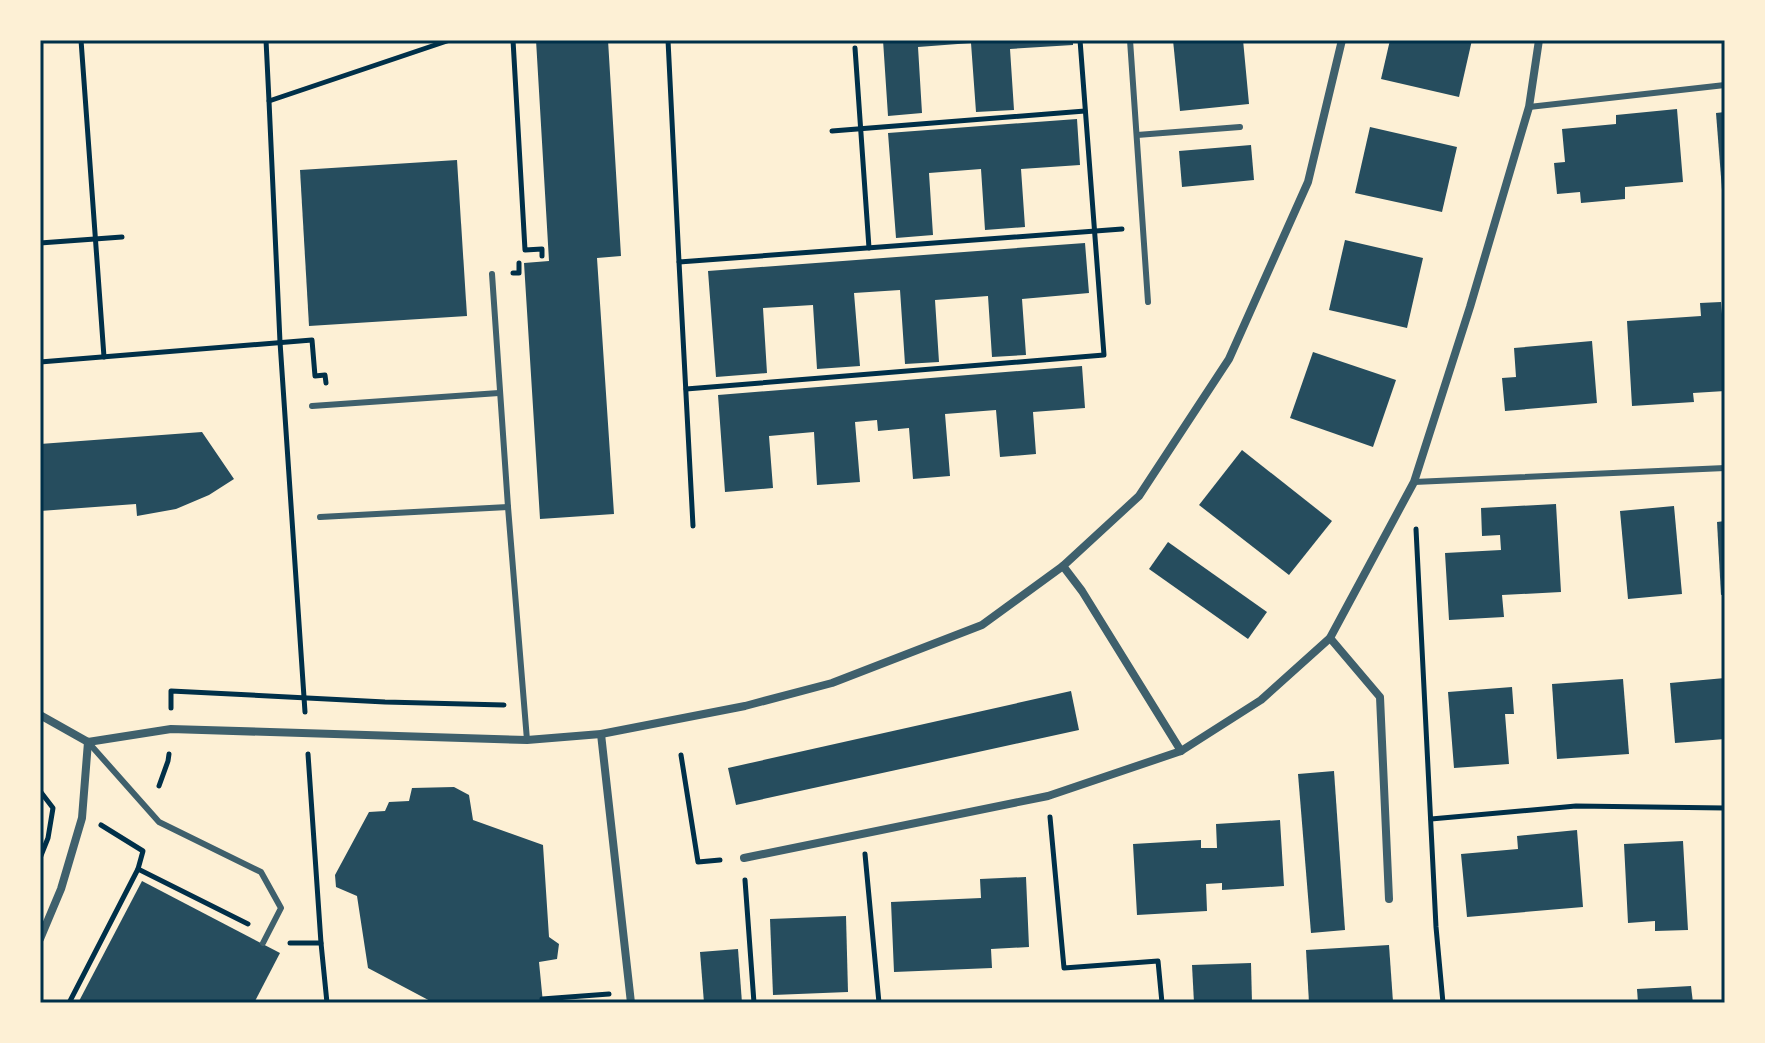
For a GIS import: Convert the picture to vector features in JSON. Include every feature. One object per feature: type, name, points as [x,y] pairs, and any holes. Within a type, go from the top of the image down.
[{"type":"street","points":[[40,715],[88,742],[171,729],[527,740],[601,734],[745,706],[832,683],[982,625],[1063,566],[1139,496],[1229,359],[1308,182],[1342,40]]},
{"type":"street","points":[[744,858],[1048,796],[1181,751],[1261,700],[1330,638],[1414,482],[1529,107],[1539,40]]},
{"type":"street","points":[[1063,566],[1082,591],[1181,751]]},
{"type":"street","points":[[1330,638],[1380,697],[1389,899]]},
{"type":"street","points":[[601,734],[631,1003]]},
{"type":"street","points":[[40,939],[61,889],[82,818],[88,742]]},
{"type":"lane","points":[[1130,40],[1148,302]]},
{"type":"lane","points":[[1529,107],[1725,85]]},
{"type":"lane","points":[[1137,135],[1240,127]]},
{"type":"lane","points":[[492,274],[527,740]]},
{"type":"lane","points":[[312,406],[499,393]]},
{"type":"lane","points":[[1414,482],[1725,468]]},
{"type":"lane","points":[[320,517],[508,507]]},
{"type":"lane","points":[[88,742],[159,822],[261,872],[281,908],[263,943]]},
{"type":"path","points":[[81,40],[104,357]]},
{"type":"path","points":[[266,40],[280,342],[305,717]]},
{"type":"path","points":[[269,101],[450,40]]},
{"type":"path","points":[[513,40],[525,250],[542,249],[542,256]]},
{"type":"path","points":[[668,40],[693,526]]},
{"type":"path","points":[[686,389],[1104,355],[1080,40]]},
{"type":"path","points":[[855,48],[869,248]]},
{"type":"path","points":[[832,131],[1085,111]]},
{"type":"path","points":[[679,262],[1143,227]]},
{"type":"path","points":[[40,243],[122,237]]},
{"type":"path","points":[[40,362],[312,340],[315,376],[325,375]]},
{"type":"path","points":[[1416,528],[1436,927],[1443,1003]]},
{"type":"path","points":[[307,749],[327,1003]]},
{"type":"path","points":[[681,755],[698,862],[744,858],[754,1003]]},
{"type":"path","points":[[40,791],[53,808],[101,825],[143,851],[138,869],[69,1003]]},
{"type":"path","points":[[1048,796],[1064,968],[1158,961],[1162,1003]]},
{"type":"path","points":[[1431,819],[1576,806],[1725,808]]},
{"type":"path","points":[[40,858],[48,838],[53,808]]},
{"type":"path","points":[[863,834],[879,1003]]},
{"type":"path","points":[[138,869],[285,943],[321,943]]},
{"type":"path","points":[[542,999],[630,991]]},
{"type":"building","points":[[536,40],[608,40],[621,256],[597,258],[614,514],[540,519],[524,263],[549,261]]},
{"type":"building","points":[[883,40],[1073,40],[1073,45],[1010,49],[1014,110],[976,112],[971,43],[918,47],[922,113],[888,116]]},
{"type":"building","points":[[1173,40],[1243,40],[1249,104],[1180,111]]},
{"type":"building","points":[[1390,40],[1472,40],[1459,97],[1381,79]]},
{"type":"building","points":[[1677,109],[1683,182],[1625,187],[1625,199],[1581,203],[1580,192],[1557,194],[1554,163],[1565,162],[1562,129],[1616,124],[1616,115]]},
{"type":"building","points":[[1725,112],[1725,190],[1722,190],[1716,113]]},
{"type":"building","points":[[1077,119],[1080,165],[1021,169],[1025,227],[985,230],[981,169],[929,173],[933,235],[896,238],[888,133]]},
{"type":"building","points":[[1370,127],[1457,147],[1442,212],[1355,193]]},
{"type":"building","points":[[1251,145],[1254,180],[1182,187],[1179,151]]},
{"type":"building","points":[[457,160],[467,316],[309,326],[300,170]]},
{"type":"building","points":[[1345,240],[1423,258],[1407,328],[1329,310]]},
{"type":"building","points":[[1085,243],[1089,293],[1022,299],[1026,355],[992,357],[988,296],[935,300],[939,362],[905,364],[900,290],[854,293],[860,366],[817,369],[813,305],[763,308],[767,373],[716,377],[708,271]]},
{"type":"building","points":[[1721,302],[1722,314],[1725,313],[1725,391],[1693,393],[1694,402],[1632,406],[1627,321],[1701,316],[1700,303]]},
{"type":"building","points":[[1592,341],[1597,403],[1505,411],[1502,378],[1516,377],[1514,348]]},
{"type":"building","points":[[1313,352],[1396,380],[1373,447],[1290,418]]},
{"type":"building","points":[[1082,366],[1085,408],[1033,412],[1036,454],[1000,457],[996,410],[945,414],[950,476],[913,479],[909,428],[878,431],[877,420],[855,422],[860,482],[817,485],[814,432],[769,436],[773,488],[725,492],[718,395]]},
{"type":"building","points":[[202,432],[234,479],[209,495],[176,509],[137,516],[136,504],[40,511],[40,444]]},
{"type":"building","points":[[1242,450],[1332,521],[1289,575],[1199,505]]},
{"type":"building","points":[[1556,504],[1561,592],[1502,595],[1504,617],[1449,620],[1445,553],[1501,550],[1500,535],[1482,536],[1481,508]]},
{"type":"building","points":[[1674,506],[1682,594],[1628,599],[1620,511]]},
{"type":"building","points":[[1725,521],[1725,594],[1721,595],[1717,522]]},
{"type":"building","points":[[1168,542],[1267,612],[1248,639],[1149,569]]},
{"type":"building","points":[[1725,678],[1725,739],[1675,743],[1670,683]]},
{"type":"building","points":[[1623,679],[1629,754],[1557,759],[1552,684]]},
{"type":"building","points":[[1512,687],[1514,714],[1505,714],[1509,764],[1454,768],[1448,692]]},
{"type":"building","points":[[1071,691],[1079,730],[736,805],[728,768]]},
{"type":"building","points":[[1334,771],[1345,930],[1311,933],[1298,774]]},
{"type":"building","points":[[454,787],[469,795],[473,820],[543,845],[549,937],[559,944],[557,959],[539,962],[543,1003],[434,1003],[368,968],[357,896],[336,887],[335,875],[369,812],[385,811],[389,802],[409,801],[412,788]]},
{"type":"building","points":[[1280,820],[1284,886],[1222,890],[1222,883],[1206,884],[1207,911],[1137,915],[1133,844],[1201,840],[1201,848],[1217,848],[1216,824]]},
{"type":"building","points":[[1577,830],[1583,907],[1467,917],[1461,854],[1518,849],[1517,836]]},
{"type":"building","points":[[1683,841],[1688,930],[1655,931],[1655,921],[1628,923],[1624,844]]},
{"type":"building","points":[[1026,877],[1029,947],[991,949],[992,968],[894,972],[891,902],[981,898],[980,879]]},
{"type":"building","points":[[142,881],[280,953],[254,1003],[78,1003]]},
{"type":"building","points":[[846,916],[848,992],[773,995],[770,919]]},
{"type":"building","points":[[1389,945],[1393,1002],[1309,1003],[1306,950]]},
{"type":"building","points":[[738,949],[742,1003],[704,1003],[700,952]]},
{"type":"building","points":[[1251,963],[1252,1003],[1194,1003],[1192,965]]},
{"type":"building","points":[[1691,986],[1693,1003],[1638,1003],[1637,989]]}]
